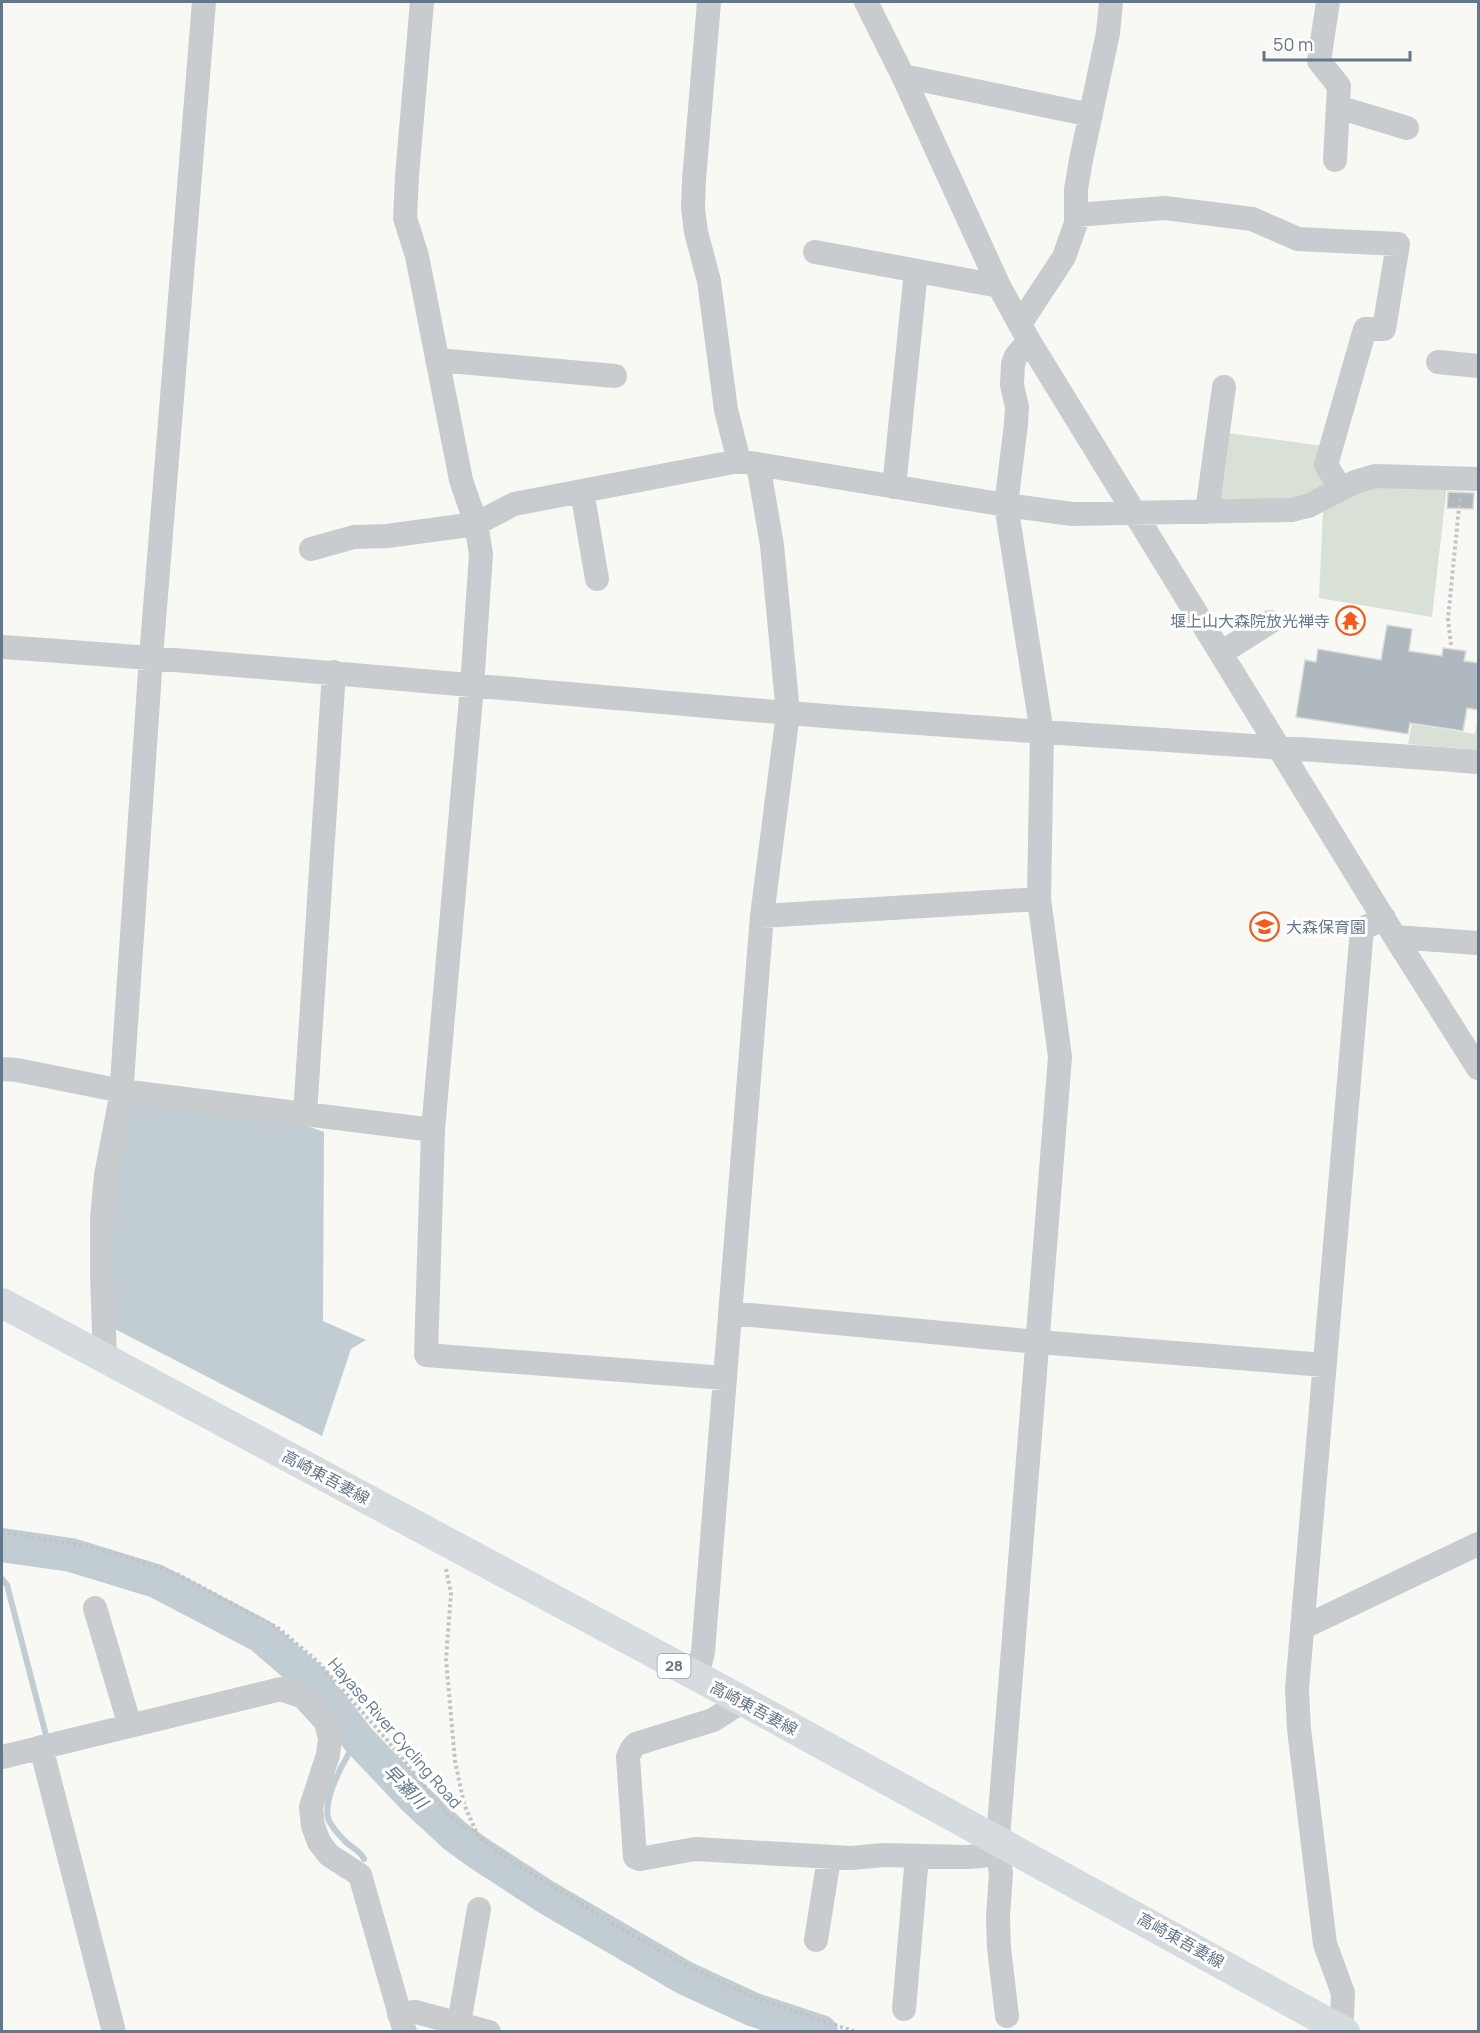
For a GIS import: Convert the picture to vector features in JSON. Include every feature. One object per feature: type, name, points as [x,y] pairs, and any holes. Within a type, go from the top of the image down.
[{"type":"main road","name":"高崎東吾妻線","points":[[2,1303],[742,1701],[998,1846],[1342,2029]]},
{"type":"street","points":[[105,1358],[102,1219],[106,1175],[122,1091],[152,657],[204,2]]},
{"type":"street","points":[[422,2],[405,218],[417,256],[461,480],[476,524],[480,554],[472,686],[434,1130],[426,1356],[725,1378]]},
{"type":"street","points":[[693,1676],[700,1664],[703,1652],[762,916],[788,713],[772,546],[748,463],[726,410],[709,281],[696,232],[693,208],[709,2]]},
{"type":"street","points":[[866,2],[903,76],[999,286],[1024,333],[1389,927],[1479,1068]]},
{"type":"street","points":[[1007,2016],[999,1948],[998,1917],[1001,1873],[998,1846],[1060,1057],[1039,899],[1042,733],[1006,505],[1017,408],[1012,385],[1013,364],[1024,333],[1064,257],[1076,223],[1076,189],[1108,33],[1111,2]]},
{"type":"street","points":[[1328,2],[1319,61],[1339,86],[1335,160]]},
{"type":"street","points":[[903,76],[1091,115]]},
{"type":"street","points":[[1338,107],[1407,128]]},
{"type":"street","points":[[1076,215],[1165,208],[1252,219],[1298,239],[1398,244],[1384,329],[1365,329],[1330,445],[1326,465],[1341,489]]},
{"type":"street","points":[[815,252],[999,286]]},
{"type":"street","points":[[894,487],[916,271]]},
{"type":"street","points":[[437,360],[615,375]]},
{"type":"street","points":[[1438,362],[1479,366]]},
{"type":"street","points":[[1207,512],[1224,387]]},
{"type":"street","points":[[311,549],[354,537],[387,536],[476,524],[514,504],[748,463],[1072,514],[1291,510],[1308,506],[1341,489],[1375,477],[1470,479]]},
{"type":"street","points":[[582,491],[597,579]]},
{"type":"street","points":[[1221,653],[1270,622]]},
{"type":"street","points":[[2,647],[334,672],[472,686],[1042,733],[1479,762]]},
{"type":"street","points":[[305,1114],[334,672]]},
{"type":"street","points":[[762,916],[1039,899]]},
{"type":"street","points":[[1342,2029],[1343,1993],[1325,1944],[1299,1729],[1297,1689],[1362,929],[1389,927],[1479,944]]},
{"type":"street","points":[[2,1069],[122,1091],[434,1130]]},
{"type":"street","points":[[730,1313],[1038,1342],[1324,1365]]},
{"type":"street","points":[[1302,1628],[1479,1544]]},
{"type":"street","points":[[95,1608],[130,1726]]},
{"type":"street","points":[[2,1757],[281,1689],[303,1697],[326,1722],[330,1739],[328,1755],[311,1807],[313,1826],[319,1842],[329,1855],[360,1875],[402,2023],[416,2012],[489,2031]]},
{"type":"street","points":[[742,1701],[713,1720],[636,1744],[631,1750],[628,1757],[635,1857],[640,1859],[695,1849],[829,1858],[884,1855],[967,1857],[982,1856],[998,1846]]},
{"type":"street","points":[[41,1747],[114,2031]]},
{"type":"street","points":[[904,2009],[917,1856]]},
{"type":"street","points":[[816,1940],[829,1858]]},
{"type":"street","points":[[459,2023],[479,1909]]},
{"type":"path","points":[[1451,645],[1448,619],[1470,479]]},
{"type":"path","name":"Hayase River Cycling Road","points":[[2,1532],[89,1547],[170,1572],[278,1628],[326,1671],[388,1741],[448,1815],[516,1864],[632,1935],[690,1967],[750,1996],[856,2031]]},
{"type":"path","points":[[446,1565],[451,1593],[446,1659],[455,1761],[464,1804],[478,1837]]},
{"type":"shaded area","points":[[1221,432],[1324,446],[1327,489],[1309,499],[1214,503]]},
{"type":"shaded area","points":[[1376,485],[1447,485],[1432,617],[1319,598],[1323,510]]},
{"type":"shaded area","points":[[1478,716],[1478,750],[1408,744],[1412,724],[1475,734]]},
{"type":"shaded area","points":[[127,1102],[296,1119],[324,1132],[323,1321],[366,1340],[351,1349],[322,1436],[111,1327],[107,1222]]},
{"type":"building","points":[[1448,492],[1474,493],[1473,509],[1447,508]]},
{"type":"building","points":[[1387,625],[1412,629],[1409,651],[1442,656],[1443,648],[1466,651],[1464,661],[1479,663],[1479,710],[1467,708],[1463,731],[1410,723],[1408,734],[1296,717],[1305,660],[1316,662],[1318,649],[1381,660]]},
{"type":"waterway","name":"早瀬川","points":[[2,1545],[71,1555],[156,1581],[261,1636],[312,1680],[359,1740],[414,1798],[455,1836],[477,1852],[546,1897],[685,1978],[752,2009],[821,2032]]},
{"type":"waterway","points":[[2,1579],[7,1585],[47,1739]]},
{"type":"waterway","points":[[348,1755],[332,1787],[327,1814],[336,1831],[364,1859]]},
{"type":"place","name":"堰上山大森院放光禅寺","points":[[1351,621]]},
{"type":"place","name":"大森保育園","points":[[1265,927]]}]
